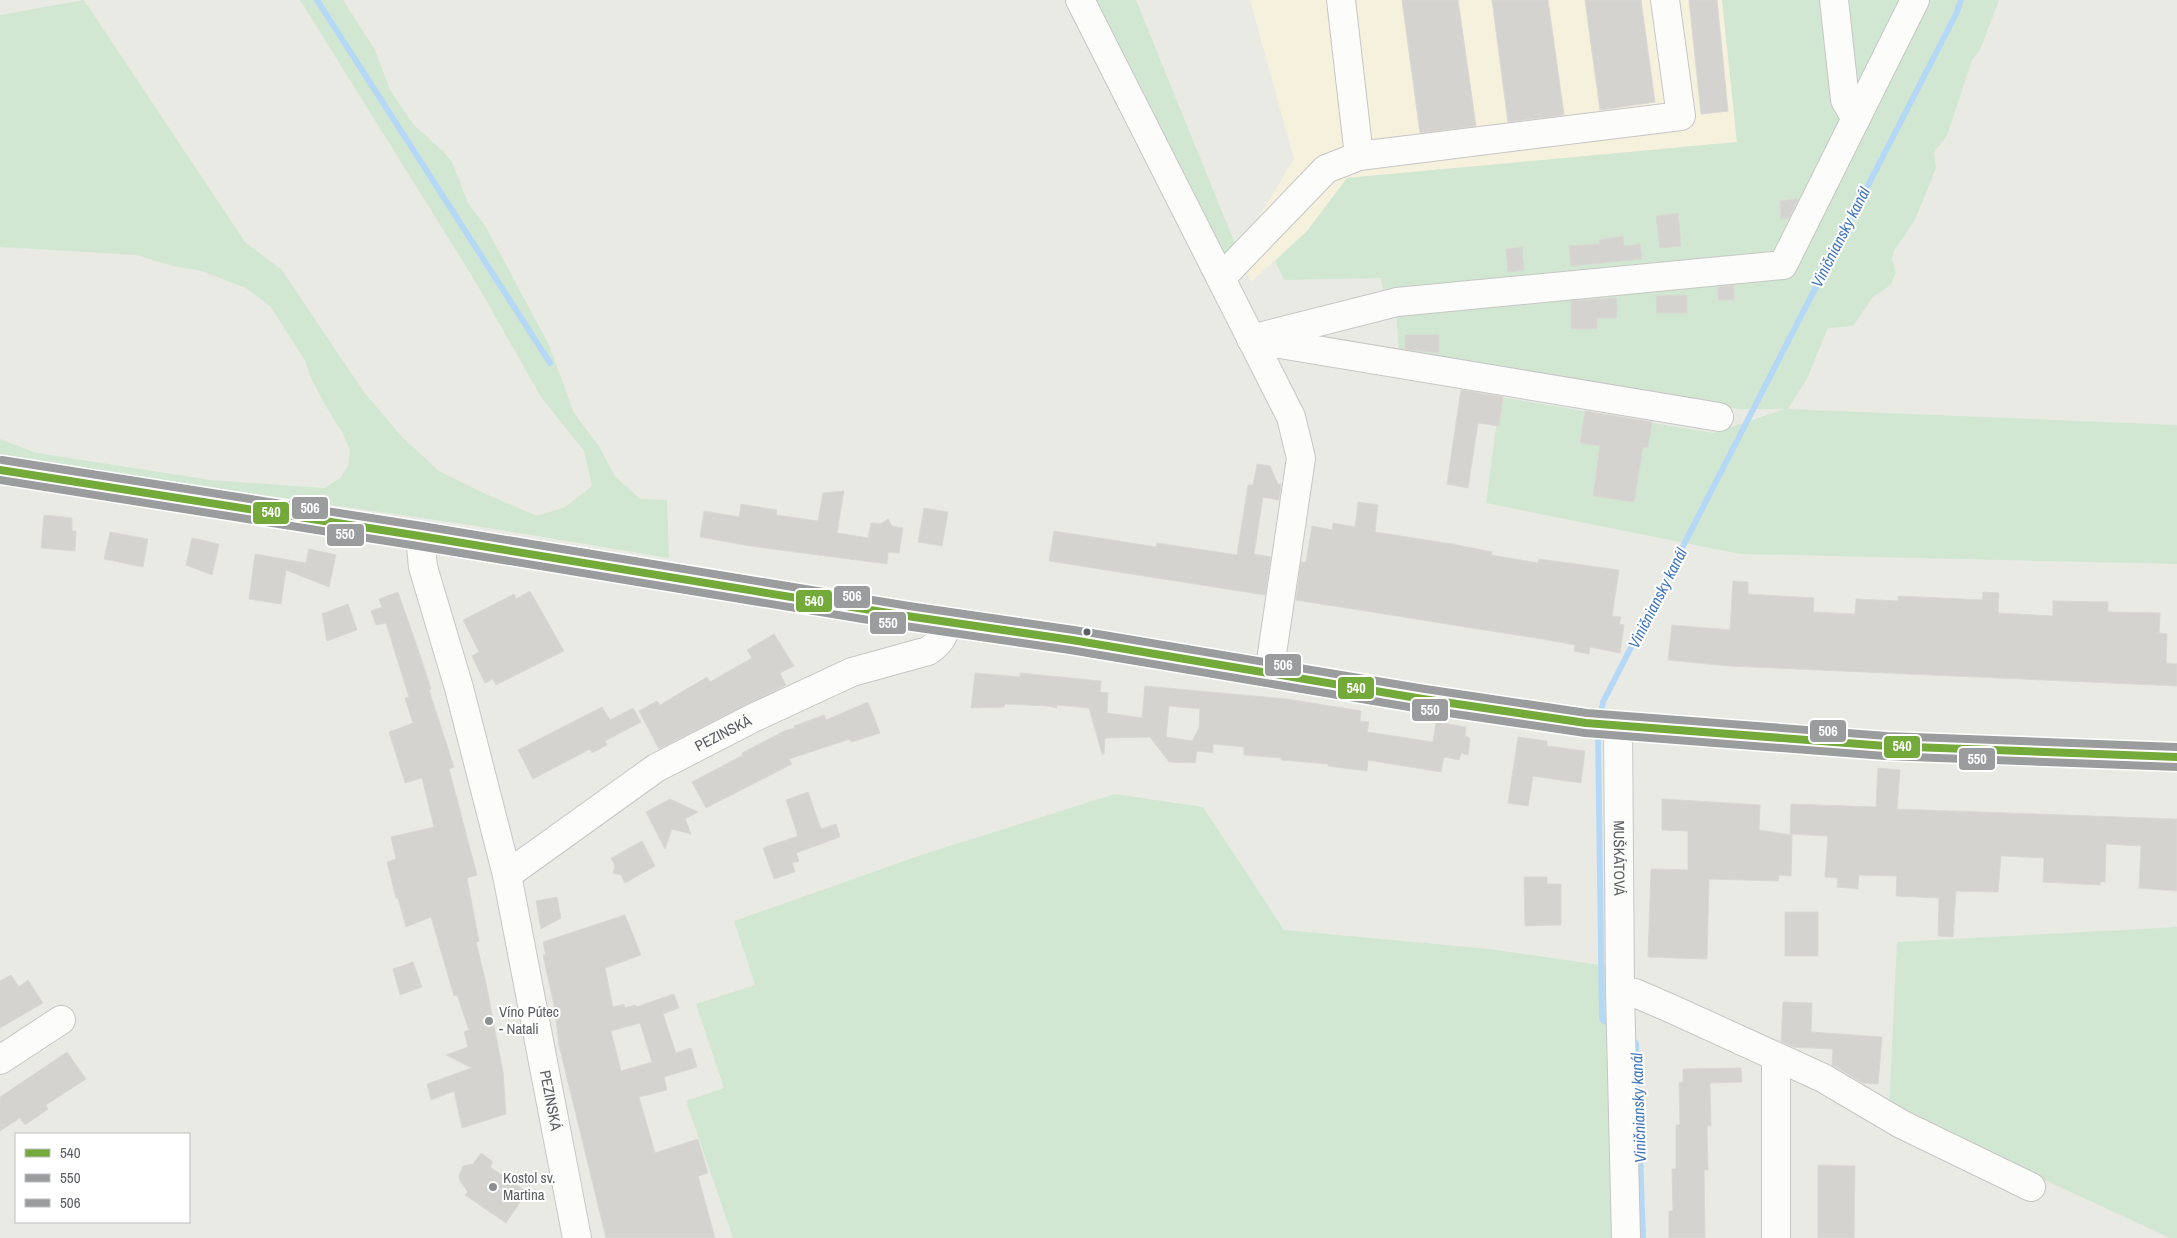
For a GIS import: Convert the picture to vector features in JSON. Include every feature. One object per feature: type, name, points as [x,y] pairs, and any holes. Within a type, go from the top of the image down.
[{"type":"main road","points":[[0,470],[948,622],[1072,640],[1269,674],[1603,724],[1886,746],[2177,757]]},
{"type":"street","points":[[1080,0],[1291,417],[1300,458],[1269,674]]},
{"type":"street","points":[[1341,0],[1359,156]]},
{"type":"street","points":[[1221,278],[1326,168],[1359,156],[1681,116],[1665,0]]},
{"type":"street","points":[[1834,0],[1845,100],[1856,119]]},
{"type":"street","points":[[1251,339],[1397,302],[1782,265],[1916,0]]},
{"type":"street","points":[[1251,339],[1719,418]]},
{"type":"street","name":"PEZINSKÁ","points":[[420,536],[423,567],[459,688],[507,875],[577,1238]]},
{"type":"street","name":"PEZINSKÁ","points":[[507,875],[656,768],[753,718],[852,672],[928,651],[937,645],[944,636],[948,622]]},
{"type":"street","name":"MUŠKÁTOVÁ","points":[[1603,724],[1620,991],[1626,1238]]},
{"type":"street","points":[[1620,991],[1635,993],[1823,1078],[1901,1124],[2031,1188]]},
{"type":"street","points":[[0,1060],[61,1020]]},
{"type":"street","points":[[1776,1058],[1776,1238]]},
{"type":"shaded area","points":[[1250,0],[1722,0],[1737,142],[1347,178],[1307,231],[1251,282],[1238,251],[1294,159]]},
{"type":"green space","points":[[84,0],[245,242],[281,269],[364,392],[402,437],[439,471],[488,495],[537,516],[565,507],[592,486],[584,451],[541,397],[475,281],[300,0],[343,0],[375,50],[390,90],[414,125],[443,151],[452,162],[468,203],[486,227],[549,345],[574,413],[599,446],[615,476],[640,499],[667,500],[669,558],[470,525],[0,457],[0,439],[37,453],[211,480],[324,488],[340,478],[348,466],[350,450],[342,432],[311,378],[305,361],[271,307],[246,288],[201,271],[173,266],[136,255],[0,247],[0,15]]},
{"type":"green space","points":[[1089,0],[1136,0],[1238,251],[1222,260]]},
{"type":"green space","points":[[1722,0],[1999,0],[1980,50],[1972,60],[1947,136],[1934,152],[1936,168],[1915,220],[1894,251],[1892,259],[1896,272],[1891,285],[1873,297],[1853,326],[1828,328],[1807,379],[1788,409],[2177,425],[2177,564],[1740,554],[1486,503],[1500,397],[1713,433],[1785,409],[1739,409],[1399,354],[1395,296],[1384,296],[1381,278],[1284,280],[1275,261],[1307,231],[1347,178],[1737,142]]},
{"type":"green space","points":[[1115,794],[1203,807],[1284,930],[1490,949],[1607,966],[1615,1238],[733,1238],[686,1101],[724,1088],[696,1004],[755,985],[734,921],[924,854]]},
{"type":"green space","points":[[2177,927],[2177,1238],[2170,1238],[1889,1108],[1897,942]]},
{"type":"building","points":[[1402,0],[1458,0],[1476,126],[1420,133]]},
{"type":"building","points":[[1492,0],[1548,0],[1564,115],[1508,122]]},
{"type":"building","points":[[1585,0],[1641,0],[1655,102],[1600,110]]},
{"type":"building","points":[[1689,0],[1717,0],[1728,111],[1701,114]]},
{"type":"building","points":[[1798,199],[1789,218],[1781,219],[1780,201]]},
{"type":"building","points":[[1678,213],[1681,246],[1660,248],[1656,216]]},
{"type":"building","points":[[1623,236],[1624,246],[1640,244],[1642,259],[1571,266],[1569,246],[1600,244],[1599,240]]},
{"type":"building","points":[[1522,247],[1524,270],[1508,272],[1506,249]]},
{"type":"building","points":[[1734,285],[1734,300],[1718,300],[1718,287]]},
{"type":"building","points":[[1687,295],[1687,313],[1657,313],[1656,296]]},
{"type":"building","points":[[1617,298],[1617,318],[1597,318],[1597,329],[1571,329],[1571,301]]},
{"type":"building","points":[[1405,335],[1439,335],[1439,353],[1405,349]]},
{"type":"building","points":[[1461,390],[1503,397],[1499,426],[1478,423],[1468,488],[1447,484]]},
{"type":"building","points":[[1585,411],[1652,422],[1648,448],[1643,447],[1634,502],[1593,496],[1600,446],[1580,443]]},
{"type":"building","points":[[1257,464],[1270,466],[1278,484],[1281,484],[1279,500],[1263,497],[1254,554],[1271,557],[1265,595],[1049,561],[1054,531],[1156,547],[1157,543],[1237,555],[1248,485],[1253,485]]},
{"type":"building","points":[[844,491],[837,533],[868,538],[871,523],[881,524],[888,519],[892,526],[903,528],[899,553],[888,552],[887,564],[750,546],[700,537],[704,511],[739,517],[741,504],[777,510],[776,515],[818,521],[823,493]]},
{"type":"building","points":[[1358,502],[1378,505],[1375,532],[1452,544],[1492,552],[1491,555],[1538,563],[1539,559],[1619,570],[1612,616],[1621,617],[1619,624],[1624,625],[1620,653],[1590,647],[1589,654],[1574,651],[1575,645],[1548,640],[1296,600],[1301,562],[1306,562],[1312,526],[1332,530],[1333,523],[1355,527]]},
{"type":"building","points":[[924,508],[948,512],[942,546],[918,542]]},
{"type":"building","points":[[44,515],[72,518],[72,531],[76,531],[75,551],[41,548]]},
{"type":"building","points":[[110,532],[148,539],[143,567],[104,559]]},
{"type":"building","points":[[192,538],[219,544],[212,575],[186,565]]},
{"type":"building","points":[[309,549],[336,555],[329,587],[286,570],[281,604],[249,599],[255,554],[306,563]]},
{"type":"building","points":[[1733,581],[1748,582],[1748,594],[1814,598],[1813,612],[1855,614],[1856,599],[1898,601],[1898,596],[1982,600],[1983,592],[1999,593],[1998,613],[2053,616],[2053,601],[2108,602],[2108,612],[2160,613],[2159,633],[2167,634],[2166,663],[2177,664],[2177,686],[1729,666],[1668,660],[1672,625],[1730,630]]},
{"type":"building","points":[[530,591],[564,651],[496,685],[493,679],[485,683],[472,656],[479,652],[463,620],[514,594],[516,599]]},
{"type":"building","points":[[398,592],[431,689],[429,690],[454,767],[449,769],[477,875],[467,878],[479,941],[476,942],[503,1072],[506,1114],[462,1128],[454,1091],[431,1100],[427,1084],[472,1068],[446,1055],[468,1047],[464,1032],[469,1030],[457,995],[454,996],[431,917],[406,927],[387,862],[396,859],[391,837],[434,827],[422,778],[405,783],[389,732],[413,723],[405,698],[409,697],[386,623],[376,625],[371,611],[382,607],[379,599]]},
{"type":"building","points":[[348,604],[357,630],[327,641],[322,614]]},
{"type":"building","points":[[774,634],[794,666],[780,673],[786,685],[659,749],[639,711],[657,701],[660,705],[707,677],[710,682],[752,658],[747,650]]},
{"type":"building","points":[[975,673],[1020,677],[1020,673],[1101,681],[1100,692],[1108,693],[1107,713],[1142,718],[1145,686],[1287,699],[1361,711],[1360,721],[1369,722],[1367,732],[1433,742],[1436,722],[1466,727],[1465,736],[1470,738],[1468,755],[1461,753],[1459,760],[1444,757],[1441,772],[1368,760],[1367,771],[1328,766],[1328,764],[1281,760],[1282,758],[1244,755],[1244,747],[1213,744],[1213,753],[1197,751],[1195,763],[1169,762],[1150,737],[1105,738],[1104,754],[1102,754],[1089,708],[1057,705],[1057,708],[1005,704],[1004,707],[971,708]],"holes":[[[1169,706],[1200,709],[1199,728],[1192,741],[1166,737]]]},
{"type":"building","points":[[868,702],[880,733],[851,742],[850,739],[789,759],[792,764],[706,808],[692,782],[743,755],[742,753],[784,731],[795,728],[794,726],[824,715],[826,720]]},
{"type":"building","points":[[602,707],[610,720],[633,708],[641,722],[605,741],[607,745],[592,753],[590,749],[533,779],[518,750]]},
{"type":"building","points":[[1518,737],[1547,741],[1547,746],[1585,751],[1581,783],[1533,776],[1528,806],[1508,803]]},
{"type":"building","points":[[1878,768],[1900,770],[1897,809],[2177,819],[2177,891],[2139,888],[2141,846],[2106,844],[2105,882],[2100,882],[2100,885],[2043,882],[2044,858],[2001,856],[1998,892],[1956,891],[1953,937],[1938,936],[1939,898],[1896,896],[1897,876],[1859,875],[1858,889],[1837,887],[1838,878],[1825,877],[1828,836],[1790,834],[1791,804],[1876,807]]},
{"type":"building","points":[[808,792],[821,829],[836,824],[840,837],[796,853],[799,861],[792,863],[795,872],[774,879],[763,848],[798,836],[786,800]]},
{"type":"building","points":[[670,799],[698,812],[685,819],[691,834],[672,829],[665,849],[646,812]]},
{"type":"building","points":[[1662,799],[1760,805],[1759,830],[1792,835],[1791,876],[1779,875],[1778,881],[1709,879],[1707,959],[1648,957],[1651,869],[1688,870],[1688,831],[1662,830]]},
{"type":"building","points":[[642,841],[655,866],[625,883],[621,875],[613,873],[615,866],[611,858]]},
{"type":"building","points":[[1524,877],[1547,877],[1547,884],[1561,884],[1561,925],[1525,926]]},
{"type":"building","points":[[557,897],[561,918],[541,929],[536,901]]},
{"type":"building","points":[[1785,912],[1818,912],[1818,956],[1785,956]]},
{"type":"building","points":[[625,915],[641,955],[605,968],[613,1007],[624,1004],[625,1008],[635,1005],[636,1007],[674,994],[679,1008],[663,1014],[676,1053],[691,1048],[697,1067],[664,1077],[667,1090],[639,1097],[655,1153],[698,1139],[708,1173],[698,1176],[715,1238],[606,1238],[559,1045],[555,1010],[543,955],[546,955],[543,942]],"holes":[[[640,1023],[652,1062],[621,1071],[611,1031]]]},
{"type":"building","points":[[413,962],[422,987],[400,995],[393,969]]},
{"type":"building","points":[[11,975],[19,987],[28,980],[43,1003],[0,1028],[0,981]]},
{"type":"building","points":[[1783,1002],[1812,1003],[1811,1032],[1882,1037],[1878,1084],[1863,1083],[1832,1065],[1833,1049],[1793,1047],[1781,1042]]},
{"type":"building","points":[[67,1052],[86,1079],[46,1105],[48,1109],[25,1125],[20,1118],[0,1131],[0,1097]]},
{"type":"building","points":[[1741,1068],[1742,1082],[1710,1083],[1711,1126],[1707,1126],[1708,1170],[1704,1170],[1705,1238],[1669,1238],[1669,1211],[1673,1211],[1672,1169],[1676,1169],[1676,1125],[1680,1125],[1679,1083],[1683,1082],[1683,1069]]},
{"type":"building","name":"Kostol sv. Martina","points":[[481,1153],[493,1162],[490,1167],[527,1192],[506,1223],[465,1195],[468,1192],[460,1181],[459,1176],[463,1166],[473,1164]]},
{"type":"building","points":[[1818,1165],[1855,1166],[1854,1238],[1818,1238]]},
{"type":"waterway","points":[[317,0],[550,363]]},
{"type":"waterway","name":"Viničniansky kanál","points":[[1600,719],[1603,702],[1957,12],[1961,0]]},
{"type":"waterway","name":"Viničniansky kanál","points":[[1598,731],[1602,1019],[1612,1026]]},
{"type":"waterway","name":"Viničniansky kanál","points":[[1628,1038],[1636,1043],[1643,1238]]},
{"type":"transit line","name":"506","points":[[2,460],[422,526],[909,606],[1074,630],[1425,689],[1587,713],[1887,736],[2177,747]]},
{"type":"transit line","name":"540","points":[[0,470],[420,536],[907,616],[1072,640],[1423,699],[1586,723],[1886,746],[2177,757]]},
{"type":"transit line","name":"550","points":[[0,480],[905,626],[1070,650],[1421,709],[1585,733],[1885,756],[2177,767]]},
{"type":"place","name":"Víno Pútec - Natali","points":[[489,1021]]},
{"type":"place","name":"Kostol sv. Martina","points":[[493,1187]]}]
